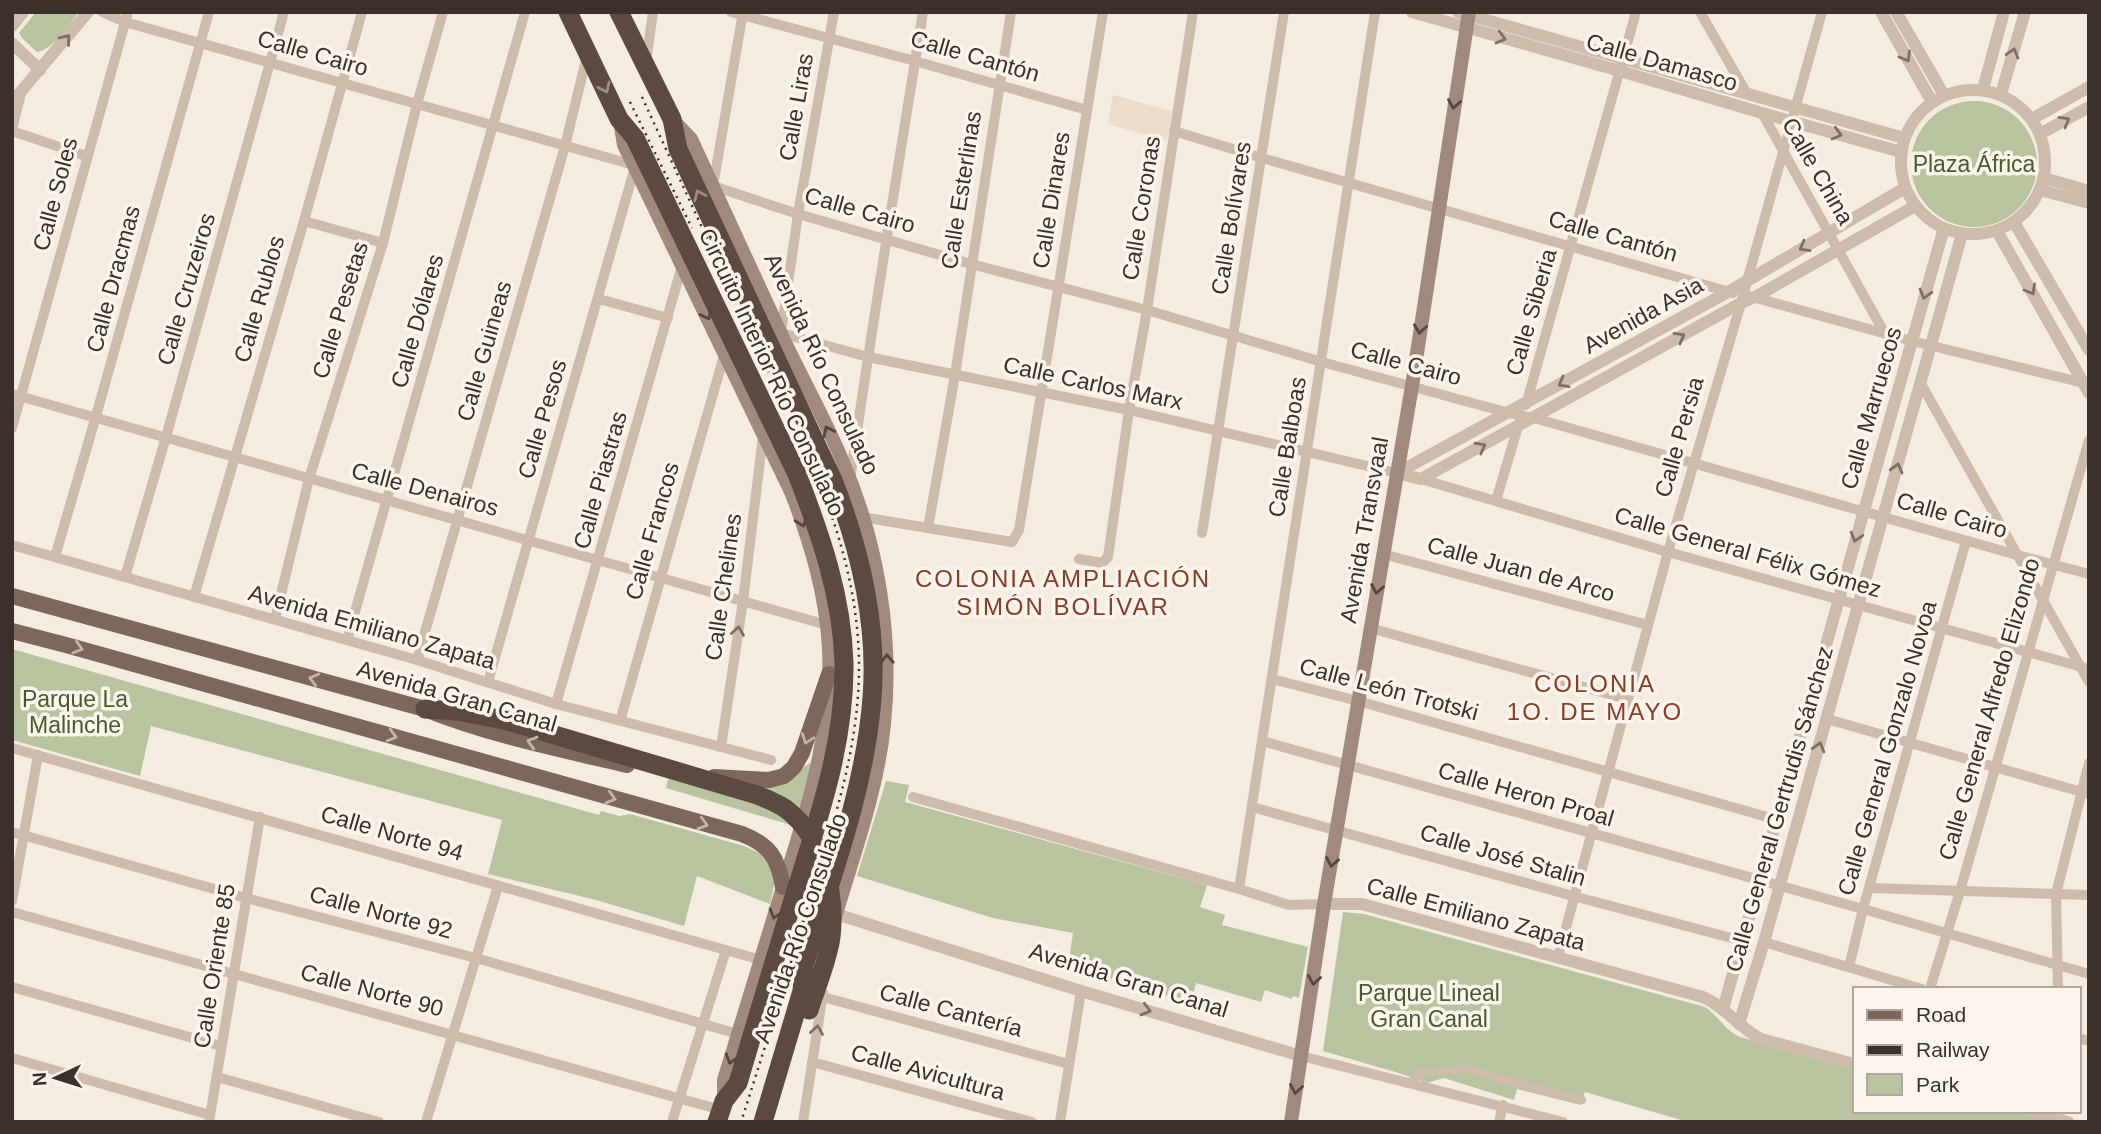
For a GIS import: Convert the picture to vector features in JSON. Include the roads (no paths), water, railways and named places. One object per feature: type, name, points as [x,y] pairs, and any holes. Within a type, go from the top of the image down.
[{"type":"highway","name":"Avenida Río Consulado","points":[[568,12],[620,119]]},
{"type":"highway","name":"Avenida Río Consulado","points":[[619,12],[672,118]]},
{"type":"highway","name":"Circuito Interior Río Consulado","points":[[672,118],[678,149],[833,480],[858,554],[871,633],[873,686],[854,827],[804,966],[803,991]]},
{"type":"highway","name":"Circuito Interior Río Consulado","points":[[620,119],[635,138],[802,487],[829,562],[841,625],[843,701],[835,757],[812,815],[738,1083],[721,1111]]},
{"type":"highway","points":[[425,709],[457,711],[504,720],[757,795],[785,808],[806,830],[816,847],[830,889],[831,939],[776,1122]]},
{"type":"highway","name":"Avenida Río Consulado","points":[[763,1122],[803,991]]},
{"type":"main road","name":"Avenida Transvaal","points":[[1291,1122],[1324,904],[1412,386],[1465,17]]},
{"type":"main road","name":"Avenida Río Consulado","points":[[672,118],[691,139],[843,461],[874,559],[883,606],[887,672],[881,750],[872,790],[854,827]]},
{"type":"main road","name":"Avenida Río Consulado","points":[[620,119],[624,145],[792,494],[822,589],[829,674],[826,726],[812,815]]},
{"type":"main road","name":"Avenida Gran Canal","points":[[12,596],[425,709],[548,747],[681,776],[769,780],[784,776],[798,761],[829,674]]},
{"type":"main road","points":[[12,631],[742,834],[765,846],[771,853],[780,870],[783,887]]},
{"type":"main road","name":"Avenida Río Consulado","points":[[721,1111],[724,1080],[783,887],[799,859]]},
{"type":"main road","name":"Avenida Río Consulado","points":[[803,991],[818,968],[836,914],[840,872]]},
{"type":"street","points":[[86,156],[12,130],[16,98],[88,12]]},
{"type":"street","name":"Calle Cairo","points":[[102,12],[126,17],[200,43],[635,166]]},
{"type":"street","name":"Calle Dracmas","points":[[55,557],[209,12]]},
{"type":"street","name":"Calle Cruzeiros","points":[[125,577],[285,12]]},
{"type":"street","name":"Calle Rublos","points":[[194,597],[362,12]]},
{"type":"street","name":"Calle Pesetas","points":[[275,619],[309,479],[383,243],[443,12]]},
{"type":"street","name":"Calle Dólares","points":[[348,640],[525,12]]},
{"type":"street","points":[[646,65],[653,12]]},
{"type":"street","name":"Calle Cantón","points":[[730,12],[1087,110]]},
{"type":"street","name":"Calle Liras","points":[[781,333],[798,214],[834,12]]},
{"type":"street","points":[[850,481],[923,12]]},
{"type":"street","name":"Calle Esterlinas","points":[[928,528],[1012,12]]},
{"type":"street","name":"Calle Dinares","points":[[928,528],[1012,542],[1019,530],[1103,12]]},
{"type":"street","name":"Calle Coronas","points":[[1079,559],[1102,564],[1108,557],[1193,12]]},
{"type":"street","name":"Calle Bolívares","points":[[1202,533],[1284,12]]},
{"type":"street","name":"Calle Balboas","points":[[1239,889],[1375,12]]},
{"type":"street","name":"Calle Damasco","points":[[1412,12],[1465,17],[1621,64],[1762,113],[1901,152]]},
{"type":"street","name":"Calle Siberia","points":[[1527,403],[1636,12]]},
{"type":"street","points":[[1700,12],[1746,92]]},
{"type":"street","name":"Calle Persia","points":[[1558,957],[1693,463],[1746,298],[1748,279],[1822,12]]},
{"type":"street","points":[[1881,12],[1938,98]]},
{"type":"street","points":[[1896,12],[1938,98]]},
{"type":"street","points":[[1983,89],[2004,12]]},
{"type":"street","points":[[2001,94],[2025,12]]},
{"type":"street","points":[[713,186],[743,14]]},
{"type":"street","name":"Calle Soles","points":[[12,428],[17,395],[126,17]]},
{"type":"street","points":[[12,43],[40,70]]},
{"type":"street","name":"Calle Guineas","points":[[417,660],[565,146],[588,52]]},
{"type":"street","name":"Calle Damasco","points":[[1621,64],[1746,92],[1905,138]]},
{"type":"street","points":[[2032,119],[2089,87]]},
{"type":"street","points":[[1963,89],[1983,89],[2001,94],[2018,104],[2032,119],[2045,148],[2046,163],[2042,184],[2025,213],[1997,231],[1962,234],[1944,229],[1928,219],[1916,206],[1905,188],[1901,152],[1915,117],[1938,98],[1963,89]]},
{"type":"street","points":[[2040,134],[2089,107]]},
{"type":"street","name":"Calle China","points":[[1762,113],[1885,334]]},
{"type":"street","name":"Calle Cantón","points":[[1174,131],[1746,298],[2086,388]]},
{"type":"street","name":"Calle Pesos","points":[[488,682],[635,166]]},
{"type":"street","points":[[2042,184],[2089,191]]},
{"type":"street","points":[[2042,184],[2089,203]]},
{"type":"street","name":"Calle Cairo","points":[[713,186],[798,214],[971,264],[1147,310],[1520,419],[1693,463],[2089,574]]},
{"type":"street","name":"Avenida Asia","points":[[1397,473],[1520,419],[1527,403],[1728,292],[1905,188]]},
{"type":"street","name":"Avenida Asia","points":[[1421,480],[1520,419],[1916,206]]},
{"type":"street","points":[[304,221],[383,243]]},
{"type":"street","points":[[2014,222],[2089,350]]},
{"type":"street","name":"Calle Marruecos","points":[[1839,599],[1944,229]]},
{"type":"street","points":[[1997,231],[2086,388]]},
{"type":"street","name":"Calle Marruecos","points":[[1859,604],[1962,234]]},
{"type":"street","name":"Calle Piastras","points":[[556,704],[682,266]]},
{"type":"street","points":[[599,299],[668,318]]},
{"type":"street","name":"Calle Carlos Marx","points":[[781,333],[868,357],[1129,410],[1397,473]]},
{"type":"street","name":"Calle Francos","points":[[620,721],[724,352]]},
{"type":"street","points":[[1920,382],[2042,600],[2085,668],[2089,682]]},
{"type":"street","name":"Calle Denairos","points":[[17,395],[827,625]]},
{"type":"street","points":[[1496,501],[1520,419]]},
{"type":"street","name":"Calle Chelines","points":[[720,747],[743,601],[764,433]]},
{"type":"street","name":"Calle General Alfredo Elizondo","points":[[1931,987],[2089,440]]},
{"type":"street","name":"Calle General Félix Gómez","points":[[1397,473],[1668,552],[2085,668]]},
{"type":"street","points":[[862,517],[928,528]]},
{"type":"street","name":"Calle General Gonzalo Novoa","points":[[1849,967],[1966,541]]},
{"type":"street","name":"Avenida Emiliano Zapata","points":[[12,545],[417,660],[556,704],[771,760]]},
{"type":"street","name":"Calle Juan de Arco","points":[[1383,554],[1648,625]]},
{"type":"street","name":"Calle General Gertrudis Sánchez","points":[[1723,1009],[1839,599]]},
{"type":"street","name":"Calle General Gertrudis Sánchez","points":[[1739,1024],[1859,604]]},
{"type":"street","points":[[1370,628],[1627,699]]},
{"type":"street","name":"Calle León Trotski","points":[[1272,679],[1359,701],[1778,820]]},
{"type":"street","points":[[1827,719],[2085,793]]},
{"type":"street","name":"Calle Heron Proal","points":[[1262,741],[2089,974]]},
{"type":"street","name":"Calle Norte 94","points":[[12,748],[761,960]]},
{"type":"street","points":[[12,901],[18,834],[38,755]]},
{"type":"street","points":[[2058,987],[2056,894],[2085,793],[2089,763]]},
{"type":"street","name":"Calle Emiliano Zapata","points":[[913,797],[1289,905],[1362,904],[1703,997],[1723,1009],[1748,1033],[1761,1039],[1853,1064]]},
{"type":"street","name":"Calle José Stalin","points":[[1252,807],[1743,941]]},
{"type":"street","name":"Calle Oriente 85","points":[[210,1118],[260,817]]},
{"type":"street","name":"Calle Norte 92","points":[[18,834],[246,898],[476,958],[738,1034]]},
{"type":"street","points":[[426,1122],[498,886]]},
{"type":"street","points":[[1870,888],[2089,895]]},
{"type":"street","name":"Calle Norte 90","points":[[12,912],[721,1111]]},
{"type":"street","points":[[803,1122],[836,914]]},
{"type":"street","name":"Avenida Gran Canal","points":[[836,914],[1301,1056],[1563,1122]]},
{"type":"street","points":[[1764,942],[1915,987]]},
{"type":"street","points":[[672,1122],[726,950]]},
{"type":"street","points":[[12,987],[222,1046]]},
{"type":"street","points":[[1060,1122],[1081,991]]},
{"type":"street","name":"Calle Cantería","points":[[823,997],[1069,1064]]},
{"type":"street","points":[[12,1058],[210,1118]]},
{"type":"street","name":"Calle Avicultura","points":[[812,1062],[1032,1122]]},
{"type":"street","points":[[1411,1083],[1420,1073],[1468,1069],[1582,1100]]},
{"type":"street","points":[[217,1077],[379,1122]]},
{"type":"street","points":[[1499,1122],[1503,1105]]},
{"type":"street","points":[[2041,1113],[2063,1117]]},
{"type":"railway","points":[[642,97],[819,482],[835,525],[856,615],[858,693],[844,782],[741,1122]]},
{"type":"railway","points":[[630,102],[692,228]]},
{"type":"district","name":"COLONIA AMPLIACIÓN SIMÓN BOLÍVAR","points":[[1063,592]]},
{"type":"district","name":"COLONIA 1O. DE MAYO","points":[[1595,697]]},
{"type":"park label","name":"Plaza África","points":[[1974,164]]},
{"type":"park label","name":"Parque La Malinche","points":[[75,712]]},
{"type":"park label","name":"Parque Lineal Gran Canal","points":[[1429,1006]]}]
